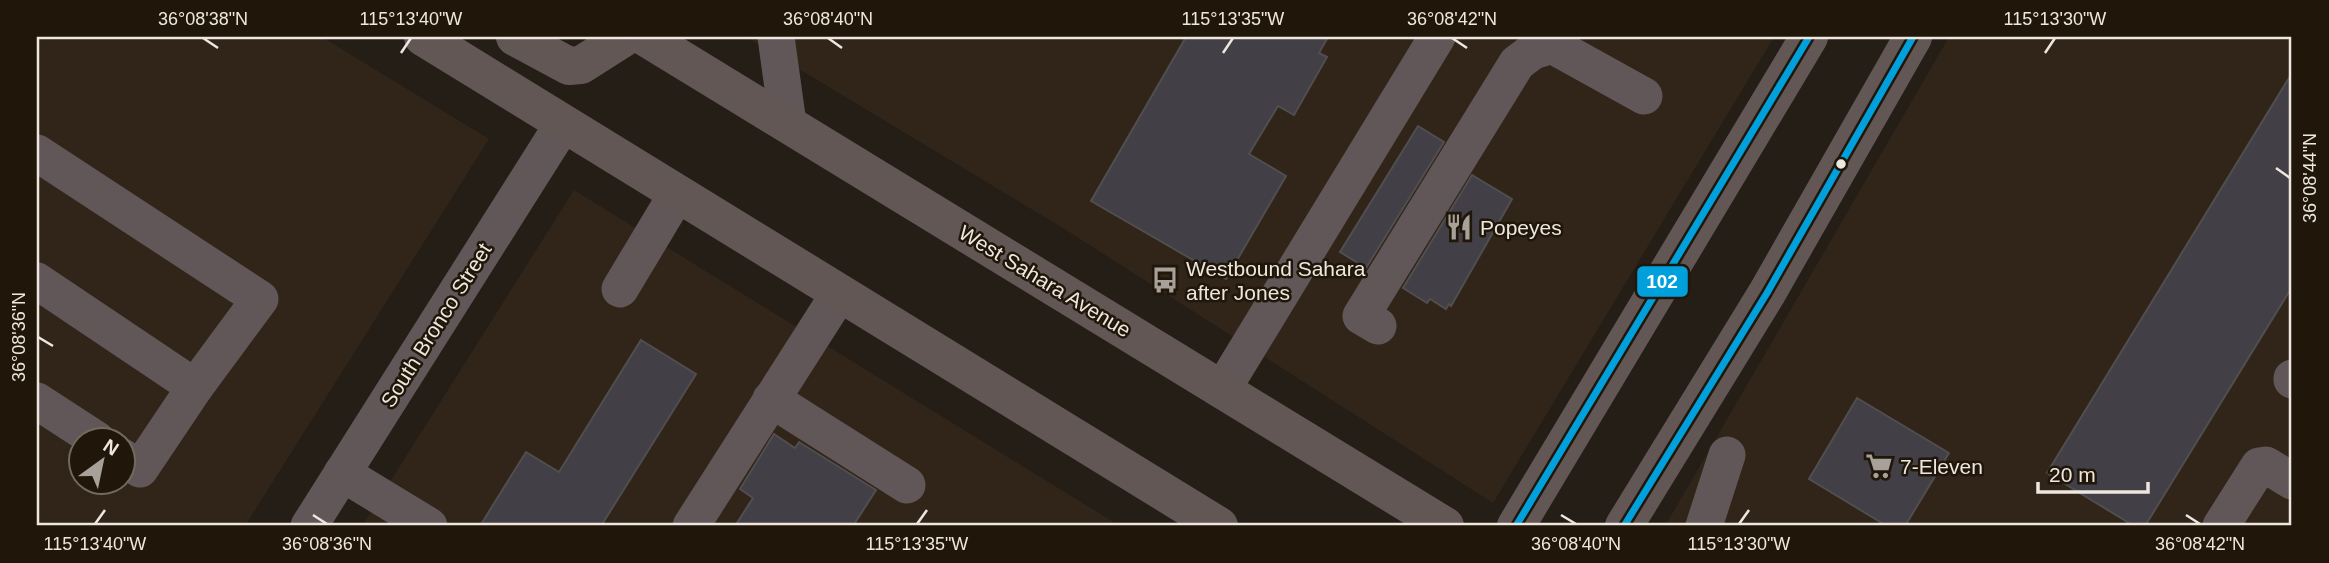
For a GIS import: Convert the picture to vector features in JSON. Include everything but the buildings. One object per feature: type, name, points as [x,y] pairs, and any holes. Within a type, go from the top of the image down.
[{"type":"main road","points":[[423,37],[1201,522]]},
{"type":"main road","points":[[515,37],[569,66],[581,65],[625,37]]},
{"type":"main road","name":"West Sahara Avenue","points":[[645,37],[1445,526]]},
{"type":"main road","points":[[1516,526],[1809,37]]},
{"type":"main road","points":[[1624,526],[1767,293],[1913,37]]},
{"type":"street","points":[[776,37],[788,124]]},
{"type":"street","points":[[1222,390],[1437,37]]},
{"type":"street","points":[[1378,327],[1362,316],[1517,63],[1534,51],[1552,45],[1644,96]]},
{"type":"street","name":"South Bronco Street","points":[[309,526],[563,124]]},
{"type":"street","points":[[37,153],[260,299],[195,387],[140,469],[136,466]]},
{"type":"street","points":[[620,289],[677,194]]},
{"type":"street","points":[[37,281],[195,387]]},
{"type":"street","points":[[691,526],[839,294]]},
{"type":"street","points":[[771,399],[907,485]]},
{"type":"street","points":[[37,401],[75,426]]},
{"type":"street","points":[[1704,526],[1727,455]]},
{"type":"street","points":[[2221,526],[2259,466],[2266,465],[2292,481]]},
{"type":"street","points":[[342,472],[420,524]]},
{"type":"shaded area","points":[[37,37],[322,37],[489,139],[245,526],[37,526]]},
{"type":"shaded area","points":[[746,37],[1774,37],[1493,503],[1066,230]]},
{"type":"shaded area","points":[[1949,37],[2292,37],[2292,526],[1665,526]]},
{"type":"shaded area","points":[[574,190],[1120,526],[362,526]]},
{"type":"transit line","name":"102","points":[[1516,526],[1809,37]]},
{"type":"transit line","name":"102","points":[[1624,526],[1767,293],[1913,37]]},
{"type":"place","name":"Popeyes","points":[[1459,227]]},
{"type":"place","name":"Westbound Sahara after Jones","points":[[1165,280]]},
{"type":"place","name":"7-Eleven","points":[[1879,466]]}]
